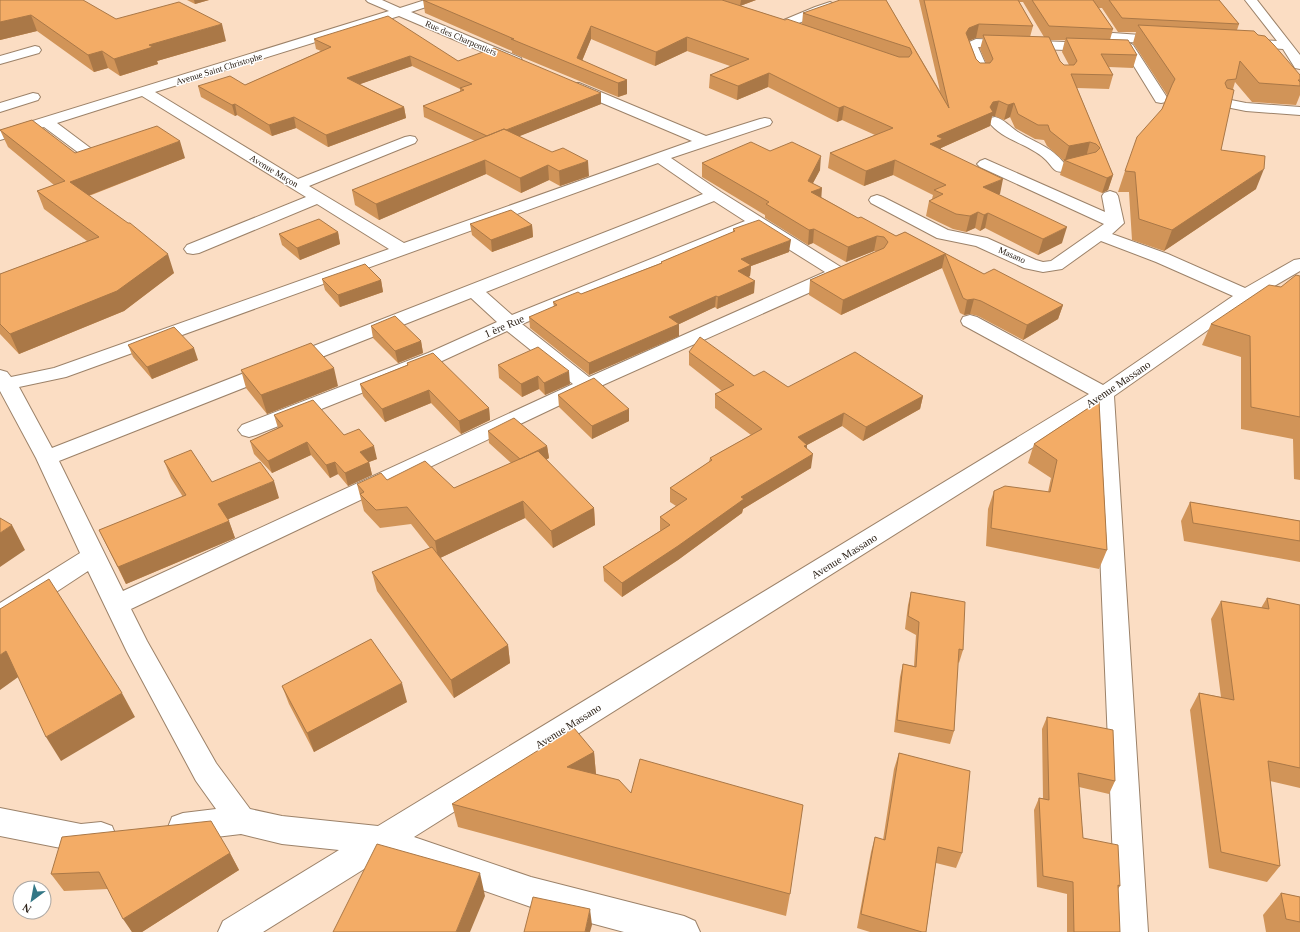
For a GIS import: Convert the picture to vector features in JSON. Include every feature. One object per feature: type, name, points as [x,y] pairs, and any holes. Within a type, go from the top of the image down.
[{"type":"street","name":"Rue des Charpentiers","points":[[372,0],[530,67]]},
{"type":"street","name":"Avenue Saint Christophe","points":[[0,136],[437,0]]},
{"type":"street","points":[[1251,0],[1287,45],[1300,65]]},
{"type":"street","points":[[783,25],[819,9],[844,3]]},
{"type":"street","points":[[768,20],[798,30]]},
{"type":"street","points":[[1105,25],[1113,37],[1129,48],[1161,99]]},
{"type":"street","points":[[1034,32],[1056,56]]},
{"type":"street","points":[[1113,37],[1176,40]]},
{"type":"street","points":[[1231,42],[1287,45]]},
{"type":"street","points":[[982,72],[971,46],[973,44],[1046,44],[1129,48]]},
{"type":"street","points":[[0,60],[35,50]]},
{"type":"street","points":[[559,79],[705,141]]},
{"type":"street","name":"Avenue Maçon","points":[[145,92],[403,250]]},
{"type":"street","points":[[0,108],[33,97]]},
{"type":"street","points":[[1226,102],[1246,107],[1300,112]]},
{"type":"street","points":[[995,121],[1018,139],[1043,150],[1066,167],[1026,183]]},
{"type":"street","points":[[46,122],[96,159]]},
{"type":"street","points":[[241,820],[206,772],[136,644],[47,458],[2,382],[59,373],[705,141],[765,122]]},
{"type":"street","points":[[298,186],[410,140]]},
{"type":"street","points":[[118,604],[587,385],[846,270],[714,195],[660,158]]},
{"type":"street","points":[[985,164],[1116,223]]},
{"type":"street","points":[[47,458],[714,195]]},
{"type":"street","points":[[1110,196],[1116,223]]},
{"type":"street","points":[[193,249],[318,198]]},
{"type":"street","name":"Masano","points":[[876,200],[942,234],[954,238],[981,242],[1030,264],[1043,267],[1056,265],[1116,223]]},
{"type":"street","name":"1 ère Rue","points":[[249,430],[434,357],[509,324],[758,221]]},
{"type":"street","points":[[1098,235],[1162,258],[1246,294]]},
{"type":"street","name":"Avenue Massano","points":[[234,932],[1104,394],[1246,294],[1300,264]]},
{"type":"street","points":[[473,290],[509,324],[587,385]]},
{"type":"street","points":[[970,321],[1104,394],[1132,932]]},
{"type":"street","points":[[0,616],[93,556]]},
{"type":"street","points":[[157,829],[241,820],[282,830],[383,841],[531,892],[684,932]]},
{"type":"street","points":[[0,822],[81,838],[126,833]]},
{"type":"building","points":[[0,0],[83,0],[116,19],[179,2],[222,24],[149,45],[153,47],[114,59],[102,51],[88,55],[31,15],[0,22]]},
{"type":"building","points":[[423,0],[722,0],[785,20],[787,19],[899,57],[909,57],[912,53],[910,48],[803,13],[840,0],[886,0],[949,108],[924,0],[1018,0],[1033,26],[979,24],[969,28],[966,33],[976,59],[980,63],[990,63],[993,59],[983,35],[1049,37],[1060,61],[1064,65],[1074,65],[1077,61],[1066,38],[1128,40],[1137,55],[1101,54],[1113,75],[1071,74],[1113,175],[1107,178],[1064,160],[1096,152],[1100,148],[1096,144],[1090,142],[1069,146],[1050,131],[1048,125],[1038,125],[1018,114],[1014,103],[1008,105],[999,101],[993,102],[990,107],[993,112],[937,136],[943,139],[930,144],[1003,179],[983,187],[1067,227],[1043,239],[988,213],[984,215],[978,212],[970,216],[956,214],[929,201],[943,194],[934,190],[946,185],[895,160],[866,171],[830,153],[893,128],[844,106],[839,108],[769,73],[738,86],[710,75],[749,59],[687,37],[656,52],[591,26],[577,58],[627,80],[618,83],[511,39],[514,39]]},
{"type":"building","points":[[1032,0],[1093,0],[1113,29],[1049,26]]},
{"type":"building","points":[[1109,0],[1219,0],[1239,24],[1122,18]]},
{"type":"building","points":[[388,16],[458,61],[494,48],[601,93],[487,136],[423,106],[464,90],[460,88],[472,84],[410,56],[347,78],[404,107],[326,135],[294,117],[269,125],[235,104],[232,105],[198,86],[230,76],[245,85],[331,47],[314,39]]},
{"type":"building","points":[[1138,25],[1254,31],[1258,35],[1265,36],[1300,75],[1300,80],[1298,80],[1300,82],[1300,86],[1259,83],[1240,61],[1236,79],[1227,80],[1225,83],[1227,88],[1234,90],[1221,150],[1265,156],[1264,169],[1172,230],[1139,219],[1135,172],[1125,171],[1137,137],[1162,109],[1175,79]]},
{"type":"building","points":[[32,120],[75,153],[157,126],[180,141],[70,182],[130,223],[168,254],[117,291],[10,334],[0,324],[0,274],[99,237],[37,191],[65,181],[0,130]]},
{"type":"building","points":[[504,129],[552,152],[563,148],[588,161],[559,171],[548,165],[520,178],[485,160],[376,204],[352,190]]},
{"type":"building","points":[[751,142],[770,151],[792,142],[821,156],[808,181],[822,188],[811,192],[858,218],[861,217],[896,236],[905,232],[984,274],[994,269],[1063,305],[1027,325],[981,301],[974,299],[967,300],[963,298],[945,254],[843,300],[810,280],[884,248],[888,242],[884,237],[877,236],[848,247],[814,229],[809,230],[766,204],[769,202],[702,163]]},
{"type":"building","points":[[511,210],[532,225],[491,240],[470,224]]},
{"type":"building","points":[[319,219],[338,232],[297,248],[279,234]]},
{"type":"building","points":[[759,220],[791,240],[741,259],[751,265],[738,271],[755,281],[718,297],[716,296],[669,317],[679,324],[589,363],[529,317],[557,305],[553,302],[578,292],[581,294],[662,263],[661,262],[735,231],[733,229]]},
{"type":"building","points":[[365,264],[381,280],[338,295],[322,279]]},
{"type":"building","points":[[1296,275],[1300,276],[1300,417],[1251,407],[1250,336],[1211,324],[1269,285],[1281,287]]},
{"type":"building","points":[[395,316],[421,341],[395,351],[371,326]]},
{"type":"building","points":[[174,327],[194,348],[147,367],[128,345]]},
{"type":"building","points":[[700,337],[754,376],[764,371],[788,387],[855,352],[923,396],[866,427],[844,413],[798,437],[807,445],[804,446],[813,454],[741,497],[744,499],[678,546],[622,583],[603,567],[670,525],[660,517],[687,499],[670,488],[712,460],[710,458],[762,429],[715,394],[734,385],[689,352]]},
{"type":"building","points":[[311,343],[334,368],[261,395],[241,370]]},
{"type":"building","points":[[538,347],[569,371],[544,383],[538,376],[521,384],[498,365]]},
{"type":"building","points":[[433,353],[489,408],[459,421],[429,390],[382,409],[360,384],[408,365],[407,363]]},
{"type":"building","points":[[594,378],[629,409],[592,426],[558,395]]},
{"type":"building","points":[[313,400],[344,435],[359,429],[374,446],[360,452],[369,462],[345,473],[335,462],[326,465],[307,442],[268,461],[250,441],[283,426],[274,415]]},
{"type":"building","points":[[1099,401],[1107,550],[991,528],[994,491],[1005,486],[1050,492],[1057,460],[1034,444]]},
{"type":"building","points":[[514,418],[547,446],[520,459],[488,431]]},
{"type":"building","points":[[191,450],[212,482],[260,462],[274,481],[218,504],[229,521],[118,567],[99,530],[186,495],[164,461]]},
{"type":"building","points":[[538,451],[594,508],[551,531],[523,501],[435,541],[407,507],[376,510],[360,494],[364,492],[357,484],[381,473],[387,480],[425,461],[454,488]]},
{"type":"building","points":[[1190,502],[1300,521],[1300,541],[1193,523]]},
{"type":"building","points":[[0,518],[12,525],[0,533]]},
{"type":"building","points":[[432,547],[508,645],[451,680],[372,572]]},
{"type":"building","points":[[49,579],[122,693],[46,737],[6,651],[0,655],[0,609]]},
{"type":"building","points":[[911,592],[965,602],[963,650],[959,649],[954,731],[897,720],[903,664],[916,667],[919,622],[908,616]]},
{"type":"building","points":[[1267,598],[1300,605],[1300,768],[1268,761],[1280,866],[1221,852],[1199,693],[1234,700],[1221,601],[1269,609]]},
{"type":"building","points":[[371,639],[402,683],[307,733],[282,686]]},
{"type":"building","points":[[1047,717],[1113,730],[1115,781],[1078,773],[1083,838],[1118,845],[1120,932],[1074,932],[1073,882],[1043,876],[1039,798],[1049,800]]},
{"type":"building","points":[[574,728],[594,752],[567,767],[619,780],[631,793],[640,759],[803,805],[790,894],[452,804]]},
{"type":"building","points":[[899,753],[970,771],[962,853],[938,847],[926,932],[861,914],[875,837],[885,840]]},
{"type":"building","points":[[211,821],[230,853],[123,919],[99,872],[51,874],[62,837]]},
{"type":"building","points":[[377,844],[480,873],[456,932],[333,932]]},
{"type":"building","points":[[1281,893],[1300,897],[1300,922],[1286,919]]},
{"type":"building","points":[[533,897],[590,909],[585,932],[524,932]]}]
